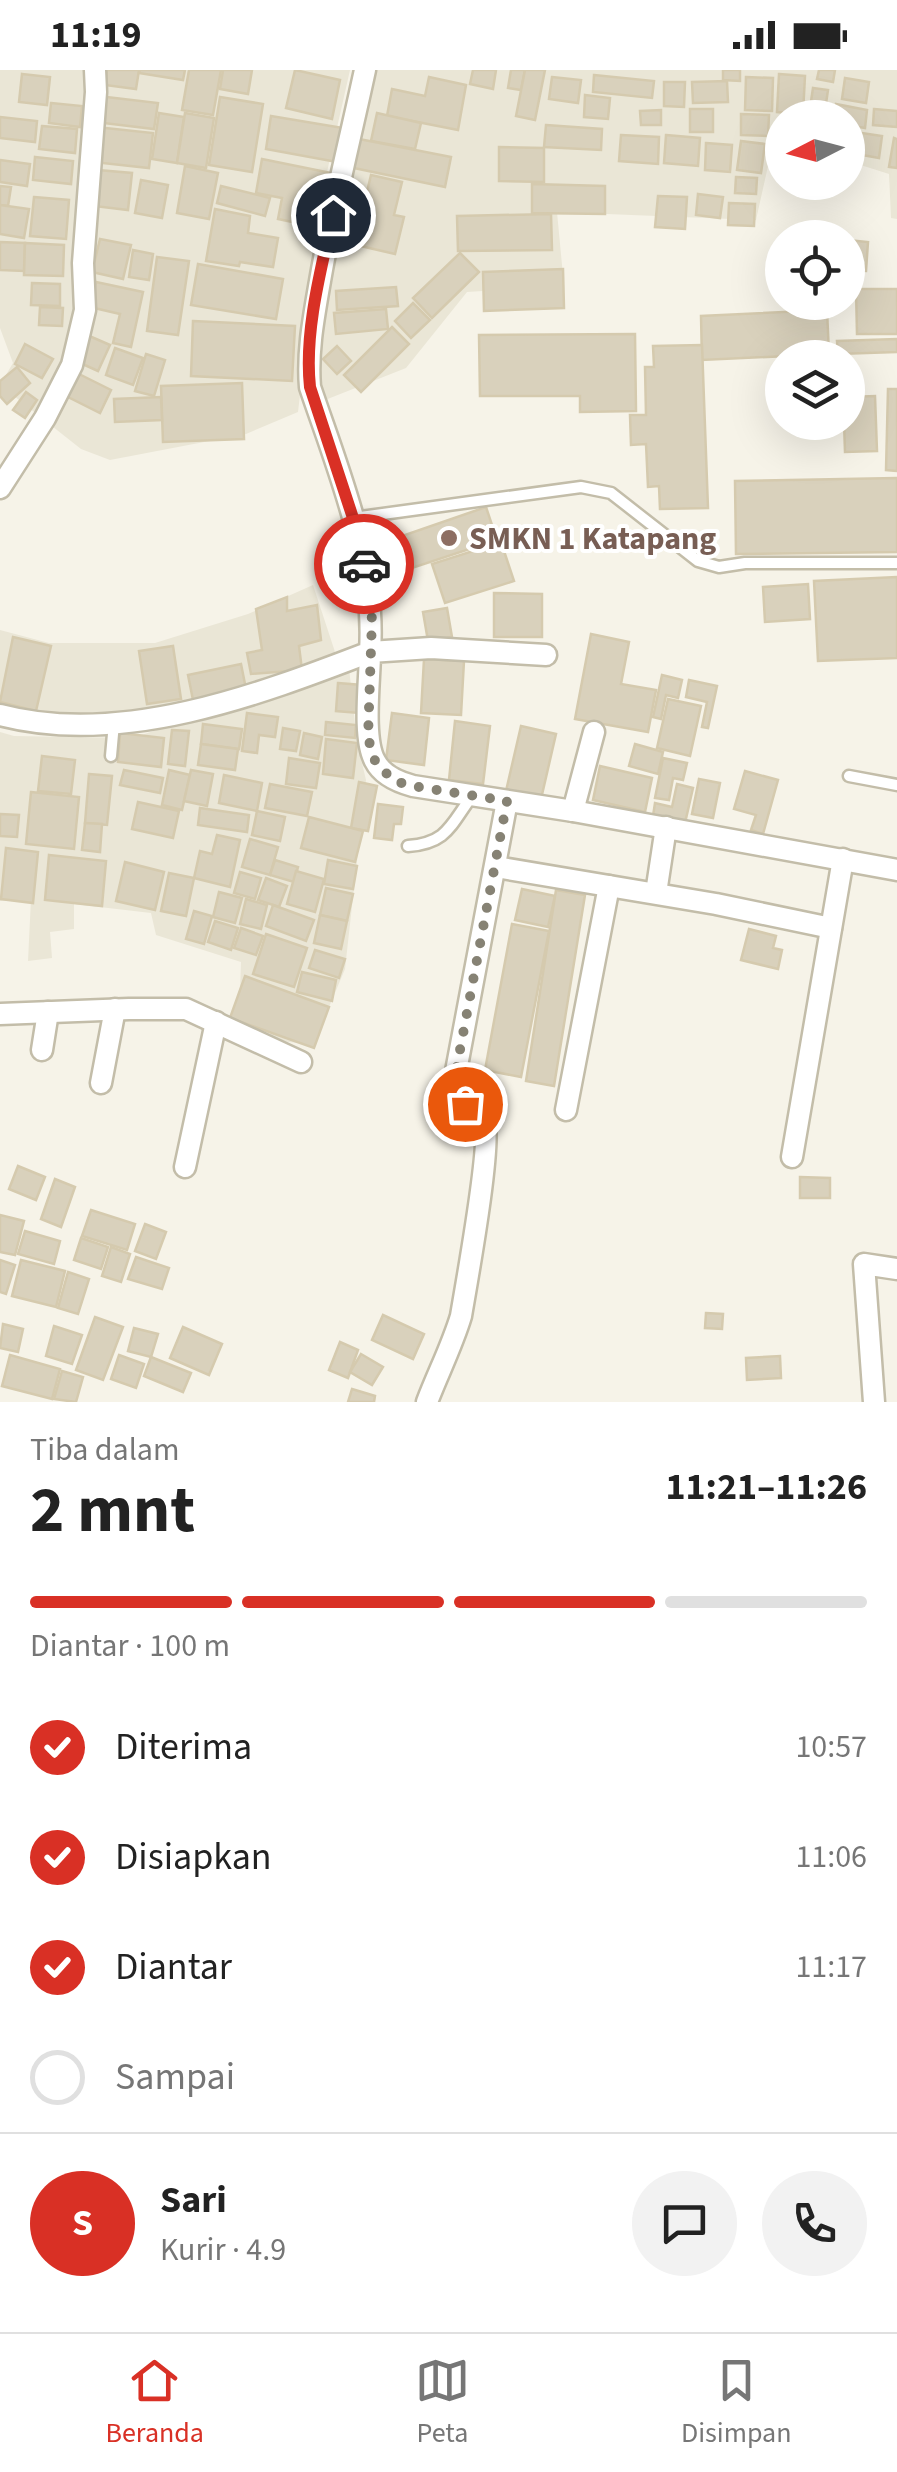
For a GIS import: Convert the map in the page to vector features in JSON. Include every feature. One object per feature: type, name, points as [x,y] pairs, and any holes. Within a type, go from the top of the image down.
[{"type":"street","points":[[0,488],[72,365],[85,310],[83,263],[95,70]]},
{"type":"street","points":[[365,70],[325,251],[309,361],[310,387],[353,518],[370,591],[368,738],[376,764],[395,781],[412,786],[573,810],[897,870]]},
{"type":"street","points":[[0,716],[26,722],[114,722],[234,700],[370,652],[430,648],[546,655]]},
{"type":"street","points":[[573,810],[594,732]]},
{"type":"street","points":[[427,1402],[461,1316],[486,1154],[483,1117],[458,1098],[453,1087],[507,801]]},
{"type":"street","points":[[656,894],[666,827]]},
{"type":"street","points":[[792,1157],[843,859]]},
{"type":"street","points":[[496,867],[831,928]]},
{"type":"street","points":[[566,1110],[609,886]]},
{"type":"street","points":[[101,1084],[115,1009]]},
{"type":"street","points":[[0,1014],[186,1009],[300,1062]]},
{"type":"street","points":[[42,1050],[48,1012]]},
{"type":"street","points":[[185,1167],[216,1022]]},
{"type":"street","points":[[874,1402],[864,1264],[897,1269]]},
{"type":"lane","points":[[353,518],[582,487],[611,493],[698,561],[711,566],[897,562]]},
{"type":"lane","points":[[111,756],[114,722]]},
{"type":"lane","points":[[849,776],[897,784]]},
{"type":"lane","points":[[408,846],[438,839],[472,796]]},
{"type":"shaded area","points":[[0,70],[350,70],[325,181],[298,412],[246,434],[110,460],[81,449],[0,385],[13,363],[0,328]]},
{"type":"shaded area","points":[[366,70],[897,70],[897,219],[891,218],[889,174],[865,166],[865,100],[765,100],[765,180],[756,220],[557,212],[564,286],[467,292],[406,368],[315,404],[316,314]]},
{"type":"shaded area","points":[[313,585],[336,655],[256,687],[156,711],[55,715],[0,704],[0,630],[49,643],[155,643],[248,614]]},
{"type":"shaded area","points":[[349,668],[357,742],[366,780],[345,969],[319,1031],[299,1043],[270,1040],[276,1006],[240,992],[241,962],[156,935],[151,913],[74,904],[74,929],[50,932],[52,958],[28,961],[31,899],[0,901],[0,732],[14,736],[132,738]]},
{"type":"building","points":[[107,70],[139,70],[136,89],[105,85]]},
{"type":"building","points":[[185,70],[183,80],[139,73]]},
{"type":"building","points":[[189,70],[221,70],[213,115],[182,110]]},
{"type":"building","points":[[223,70],[252,70],[248,94],[220,89]]},
{"type":"building","points":[[295,70],[340,80],[332,119],[286,108]]},
{"type":"building","points":[[473,70],[496,70],[493,89],[470,84]]},
{"type":"building","points":[[511,70],[525,70],[521,90],[508,88]]},
{"type":"building","points":[[525,70],[545,70],[535,120],[516,116]]},
{"type":"building","points":[[723,70],[740,70],[740,81],[723,80]]},
{"type":"building","points":[[819,70],[835,70],[833,82],[817,79]]},
{"type":"building","points":[[22,74],[50,77],[47,105],[19,102]]},
{"type":"building","points":[[779,74],[805,76],[804,100],[778,100]]},
{"type":"building","points":[[594,75],[654,81],[652,98],[593,92]]},
{"type":"building","points":[[429,77],[466,85],[458,130],[387,116],[392,89],[425,96]]},
{"type":"building","points":[[552,77],[581,80],[578,103],[549,99]]},
{"type":"building","points":[[746,77],[773,78],[772,100],[765,100],[765,111],[745,110]]},
{"type":"building","points":[[845,78],[869,82],[866,103],[842,99]]},
{"type":"building","points":[[727,81],[728,102],[693,103],[692,82]]},
{"type":"building","points":[[664,82],[685,82],[684,107],[664,106]]},
{"type":"building","points":[[813,88],[828,90],[827,100],[811,100]]},
{"type":"building","points":[[585,95],[610,98],[608,119],[584,117]]},
{"type":"building","points":[[98,96],[158,103],[154,129],[95,122]]},
{"type":"building","points":[[220,97],[263,104],[252,172],[209,165]]},
{"type":"building","points":[[51,103],[82,106],[80,127],[49,123]]},
{"type":"building","points":[[690,109],[713,109],[713,132],[690,132]]},
{"type":"building","points":[[874,109],[897,111],[897,127],[873,125]]},
{"type":"building","points":[[661,110],[661,125],[641,125],[640,111]]},
{"type":"building","points":[[159,113],[184,117],[177,163],[152,159]]},
{"type":"building","points":[[185,113],[214,118],[206,168],[177,163]]},
{"type":"building","points":[[377,113],[421,123],[415,149],[371,141]]},
{"type":"building","points":[[741,114],[765,115],[765,136],[741,135]]},
{"type":"building","points":[[271,116],[343,128],[337,162],[266,149]]},
{"type":"building","points":[[0,117],[37,121],[35,142],[0,138]]},
{"type":"building","points":[[546,125],[602,129],[601,150],[544,147]]},
{"type":"building","points":[[42,126],[77,129],[75,153],[39,149]]},
{"type":"building","points":[[96,127],[153,133],[149,168],[93,162]]},
{"type":"building","points":[[865,133],[882,136],[879,158],[865,156]]},
{"type":"building","points":[[621,135],[659,137],[658,164],[619,161]]},
{"type":"building","points":[[666,135],[700,138],[698,166],[664,163]]},
{"type":"building","points":[[354,138],[451,157],[445,187],[349,167]]},
{"type":"building","points":[[894,138],[897,139],[897,168],[889,167]]},
{"type":"building","points":[[741,141],[765,144],[761,173],[737,170]]},
{"type":"building","points":[[706,143],[732,145],[730,172],[705,170]]},
{"type":"building","points":[[499,147],[544,148],[544,182],[499,181]]},
{"type":"building","points":[[35,157],[73,161],[71,184],[33,180]]},
{"type":"building","points":[[262,159],[331,173],[321,228],[278,219],[282,198],[256,193]]},
{"type":"building","points":[[0,160],[30,164],[27,186],[0,182]]},
{"type":"building","points":[[185,166],[218,173],[209,219],[177,213]]},
{"type":"building","points":[[98,170],[132,173],[128,210],[94,206]]},
{"type":"building","points":[[371,175],[402,182],[394,215],[404,217],[395,254],[352,244],[355,232],[338,227],[346,195],[365,200]]},
{"type":"building","points":[[736,177],[757,178],[756,194],[735,193]]},
{"type":"building","points":[[141,180],[168,185],[162,218],[135,213]]},
{"type":"building","points":[[532,184],[605,186],[605,214],[532,213]]},
{"type":"building","points":[[0,186],[11,187],[8,206],[0,205]]},
{"type":"building","points":[[221,186],[270,198],[265,216],[217,203]]},
{"type":"building","points":[[698,194],[723,197],[720,218],[696,215]]},
{"type":"building","points":[[658,196],[687,197],[685,229],[655,227]]},
{"type":"building","points":[[34,197],[69,200],[66,239],[30,236]]},
{"type":"building","points":[[729,203],[755,204],[754,226],[728,225]]},
{"type":"building","points":[[0,205],[29,209],[24,238],[0,234]]},
{"type":"building","points":[[215,209],[250,216],[248,233],[278,238],[273,267],[206,261]]},
{"type":"building","points":[[551,214],[552,250],[458,251],[457,216]]},
{"type":"building","points":[[100,239],[131,245],[123,279],[92,272]]},
{"type":"building","points":[[0,242],[25,243],[24,271],[0,270]]},
{"type":"building","points":[[25,243],[64,245],[63,276],[24,275]]},
{"type":"building","points":[[133,250],[153,254],[149,280],[129,277]]},
{"type":"building","points":[[460,253],[479,272],[432,318],[413,298]]},
{"type":"building","points":[[157,257],[189,261],[178,335],[147,331]]},
{"type":"building","points":[[198,264],[283,279],[276,319],[191,305]]},
{"type":"building","points":[[563,269],[564,308],[484,311],[483,272]]},
{"type":"building","points":[[96,282],[143,292],[131,347],[113,343],[120,314],[90,307]]},
{"type":"building","points":[[32,283],[60,284],[60,306],[31,305]]},
{"type":"building","points":[[396,287],[398,306],[337,310],[336,291]]},
{"type":"building","points":[[865,289],[897,289],[897,334],[857,334],[857,320],[865,320]]},
{"type":"building","points":[[413,303],[430,320],[411,338],[395,321]]},
{"type":"building","points":[[40,307],[63,308],[62,326],[39,325]]},
{"type":"building","points":[[386,309],[388,329],[336,334],[334,313]]},
{"type":"building","points":[[765,313],[765,320],[827,320],[828,340],[765,340],[765,357],[702,360],[701,316]]},
{"type":"building","points":[[193,321],[295,326],[292,381],[191,376]]},
{"type":"building","points":[[392,327],[409,344],[361,392],[344,375]]},
{"type":"building","points":[[635,334],[636,411],[580,412],[580,396],[480,396],[479,335]]},
{"type":"building","points":[[87,335],[110,345],[98,371],[76,361]]},
{"type":"building","points":[[897,339],[897,352],[865,353],[865,340]]},
{"type":"building","points":[[25,344],[53,359],[42,378],[15,364]]},
{"type":"building","points":[[702,345],[708,508],[660,509],[659,486],[648,487],[646,444],[631,445],[630,415],[646,415],[645,367],[654,367],[653,346]]},
{"type":"building","points":[[337,346],[351,361],[337,374],[323,359]]},
{"type":"building","points":[[115,348],[143,358],[133,385],[106,375]]},
{"type":"building","points":[[146,354],[165,360],[154,396],[135,391]]},
{"type":"building","points":[[17,367],[30,383],[7,404],[0,396],[0,381]]},
{"type":"building","points":[[73,371],[111,390],[100,413],[62,394]]},
{"type":"building","points":[[242,383],[244,439],[163,442],[161,386]]},
{"type":"building","points":[[888,389],[897,389],[897,471],[886,470]]},
{"type":"building","points":[[26,392],[37,400],[25,418],[13,410]]},
{"type":"building","points":[[865,396],[875,396],[877,451],[845,452],[845,440],[865,440]]},
{"type":"building","points":[[161,397],[162,420],[115,422],[114,399]]},
{"type":"building","points":[[897,478],[897,552],[736,554],[735,481]]},
{"type":"building","name":"SMKN 1 Katapang","points":[[486,507],[497,540],[412,568],[402,536]]},
{"type":"building","points":[[501,542],[514,581],[445,603],[432,564]]},
{"type":"building","points":[[897,577],[897,658],[818,661],[814,581]]},
{"type":"building","points":[[808,584],[810,619],[765,622],[763,587]]},
{"type":"building","points":[[494,593],[542,594],[542,637],[494,637]]},
{"type":"building","points":[[287,597],[287,611],[317,605],[321,640],[299,646],[302,670],[251,674],[247,653],[262,650],[256,609]]},
{"type":"building","points":[[447,608],[452,637],[428,641],[423,612]]},
{"type":"building","points":[[591,634],[629,642],[621,684],[656,690],[648,732],[575,719]]},
{"type":"building","points":[[13,637],[51,646],[36,711],[0,702]]},
{"type":"building","points":[[173,646],[181,699],[147,704],[139,651]]},
{"type":"building","points":[[424,659],[464,661],[461,715],[421,713]]},
{"type":"building","points":[[241,664],[246,689],[193,700],[188,675]]},
{"type":"building","points":[[662,675],[682,680],[678,698],[666,695],[661,719],[653,717]]},
{"type":"building","points":[[689,680],[717,686],[708,728],[702,727],[707,702],[686,697]]},
{"type":"building","points":[[338,683],[362,685],[359,713],[336,711]]},
{"type":"building","points":[[668,699],[701,706],[690,756],[657,748]]},
{"type":"building","points":[[247,713],[278,717],[275,737],[259,735],[257,753],[242,751]]},
{"type":"building","points":[[392,713],[429,718],[424,765],[386,760]]},
{"type":"building","points":[[455,721],[490,726],[483,784],[449,780]]},
{"type":"building","points":[[326,722],[356,725],[355,738],[325,735]]},
{"type":"building","points":[[203,724],[242,729],[239,749],[201,744]]},
{"type":"building","points":[[521,726],[556,734],[541,799],[506,791]]},
{"type":"building","points":[[283,728],[300,731],[296,751],[280,749]]},
{"type":"building","points":[[172,730],[189,731],[185,766],[168,764]]},
{"type":"building","points":[[120,733],[164,738],[161,767],[118,762]]},
{"type":"building","points":[[304,733],[322,737],[318,759],[300,755]]},
{"type":"building","points":[[326,739],[357,743],[353,778],[323,774]]},
{"type":"building","points":[[201,744],[238,749],[235,770],[198,765]]},
{"type":"building","points":[[635,744],[663,752],[658,774],[629,766]]},
{"type":"building","points":[[42,756],[75,760],[71,794],[38,791]]},
{"type":"building","points":[[289,758],[320,763],[316,788],[286,784]]},
{"type":"building","points":[[663,758],[687,763],[683,780],[673,778],[669,800],[655,798]]},
{"type":"building","points":[[600,766],[652,778],[645,812],[593,800]]},
{"type":"building","points":[[124,770],[163,778],[160,793],[120,785]]},
{"type":"building","points":[[169,770],[190,775],[182,810],[162,805]]},
{"type":"building","points":[[191,770],[213,774],[207,806],[184,801]]},
{"type":"building","points":[[745,771],[778,780],[763,834],[751,830],[756,815],[734,809]]},
{"type":"building","points":[[89,774],[112,776],[107,825],[85,823]]},
{"type":"building","points":[[224,775],[262,783],[257,811],[219,803]]},
{"type":"building","points":[[699,779],[720,783],[713,818],[692,814]]},
{"type":"building","points":[[359,782],[377,786],[368,831],[351,828]]},
{"type":"building","points":[[270,784],[312,792],[307,816],[265,808]]},
{"type":"building","points":[[677,784],[693,788],[685,823],[653,816],[655,803],[672,807]]},
{"type":"building","points":[[31,792],[79,797],[74,849],[26,844]]},
{"type":"building","points":[[138,802],[179,811],[173,838],[132,829]]},
{"type":"building","points":[[378,804],[403,807],[401,824],[394,824],[392,840],[374,838]]},
{"type":"building","points":[[200,808],[249,815],[247,832],[198,825]]},
{"type":"building","points":[[257,811],[285,817],[280,841],[252,835]]},
{"type":"building","points":[[0,814],[19,815],[17,837],[0,836]]},
{"type":"building","points":[[309,817],[363,831],[355,862],[301,848]]},
{"type":"building","points":[[85,823],[102,824],[100,852],[82,850]]},
{"type":"building","points":[[217,835],[240,840],[230,887],[194,878],[200,851],[212,854]]},
{"type":"building","points":[[250,839],[278,847],[270,875],[242,867]]},
{"type":"building","points":[[6,848],[38,852],[33,903],[1,899]]},
{"type":"building","points":[[49,855],[106,861],[102,906],[45,900]]},
{"type":"building","points":[[275,860],[298,867],[294,882],[270,875]]},
{"type":"building","points":[[328,860],[357,866],[353,889],[324,884]]},
{"type":"building","points":[[125,862],[164,872],[155,910],[116,901]]},
{"type":"building","points":[[296,871],[324,879],[315,912],[287,904]]},
{"type":"building","points":[[240,872],[261,878],[255,899],[234,893]]},
{"type":"building","points":[[169,873],[194,878],[186,916],[161,911]]},
{"type":"building","points":[[266,878],[287,886],[279,907],[258,900]]},
{"type":"building","points":[[326,888],[353,894],[347,921],[320,915]]},
{"type":"building","points":[[522,889],[555,896],[548,927],[515,920]]},
{"type":"building","points":[[556,890],[585,895],[554,1086],[526,1081]]},
{"type":"building","points":[[219,892],[242,898],[235,923],[213,917]]},
{"type":"building","points":[[246,899],[267,905],[261,929],[240,924]]},
{"type":"building","points":[[273,905],[314,920],[306,941],[266,926]]},
{"type":"building","points":[[194,911],[212,916],[204,944],[186,939]]},
{"type":"building","points":[[320,915],[347,921],[341,949],[314,943]]},
{"type":"building","points":[[215,921],[238,928],[231,950],[208,942]]},
{"type":"building","points":[[512,924],[549,931],[521,1077],[485,1070]]},
{"type":"building","points":[[241,928],[263,936],[256,955],[234,948]]},
{"type":"building","points":[[749,929],[776,936],[773,948],[782,950],[778,969],[741,960]]},
{"type":"building","points":[[266,934],[307,948],[294,987],[253,974]]},
{"type":"building","points":[[315,950],[345,959],[339,978],[309,968]]},
{"type":"building","points":[[302,972],[336,980],[332,1001],[297,992]]},
{"type":"building","points":[[245,976],[329,1007],[314,1048],[230,1018]]},
{"type":"building","points":[[18,1166],[45,1177],[36,1200],[9,1189]]},
{"type":"building","points":[[800,1177],[830,1178],[830,1198],[800,1198]]},
{"type":"building","points":[[55,1179],[75,1187],[61,1227],[41,1219]]},
{"type":"building","points":[[91,1210],[135,1224],[127,1250],[82,1236]]},
{"type":"building","points":[[0,1215],[24,1221],[15,1255],[0,1252]]},
{"type":"building","points":[[145,1224],[166,1232],[156,1259],[135,1251]]},
{"type":"building","points":[[25,1231],[60,1241],[54,1264],[18,1254]]},
{"type":"building","points":[[81,1238],[108,1247],[101,1269],[74,1260]]},
{"type":"building","points":[[111,1247],[130,1254],[121,1282],[102,1276]]},
{"type":"building","points":[[136,1257],[169,1268],[162,1289],[128,1279]]},
{"type":"building","points":[[0,1260],[15,1265],[6,1294],[0,1292]]},
{"type":"building","points":[[21,1260],[65,1271],[56,1307],[12,1296]]},
{"type":"building","points":[[68,1272],[89,1279],[78,1314],[58,1308]]},
{"type":"building","points":[[706,1313],[723,1314],[722,1329],[705,1328]]},
{"type":"building","points":[[383,1315],[424,1334],[413,1359],[372,1340]]},
{"type":"building","points":[[95,1317],[123,1327],[103,1380],[76,1370]]},
{"type":"building","points":[[3,1324],[23,1329],[18,1352],[0,1348]]},
{"type":"building","points":[[54,1326],[82,1335],[72,1364],[46,1356]]},
{"type":"building","points":[[183,1327],[222,1344],[209,1375],[170,1358]]},
{"type":"building","points":[[134,1328],[158,1334],[151,1357],[128,1351]]},
{"type":"building","points":[[340,1342],[358,1350],[348,1378],[329,1370]]},
{"type":"building","points":[[361,1354],[383,1367],[372,1385],[350,1372]]},
{"type":"building","points":[[10,1355],[60,1369],[52,1399],[2,1386]]},
{"type":"building","points":[[119,1355],[144,1364],[136,1388],[111,1379]]},
{"type":"building","points":[[780,1356],[781,1378],[747,1380],[746,1358]]},
{"type":"building","points":[[151,1357],[191,1373],[183,1392],[144,1376]]},
{"type":"building","points":[[62,1371],[83,1377],[76,1402],[54,1399]]},
{"type":"building","points":[[352,1389],[375,1396],[374,1402],[348,1402]]},
{"type":"way so far","points":[[364,564],[372,619],[368,738],[376,764],[395,781],[412,786],[507,801],[453,1087],[465,1104]]},
{"type":"place","name":"SMKN 1 Katapang","points":[[449,538]]},
{"type":"route","points":[[333,215],[310,338],[310,387],[364,564]]}]
